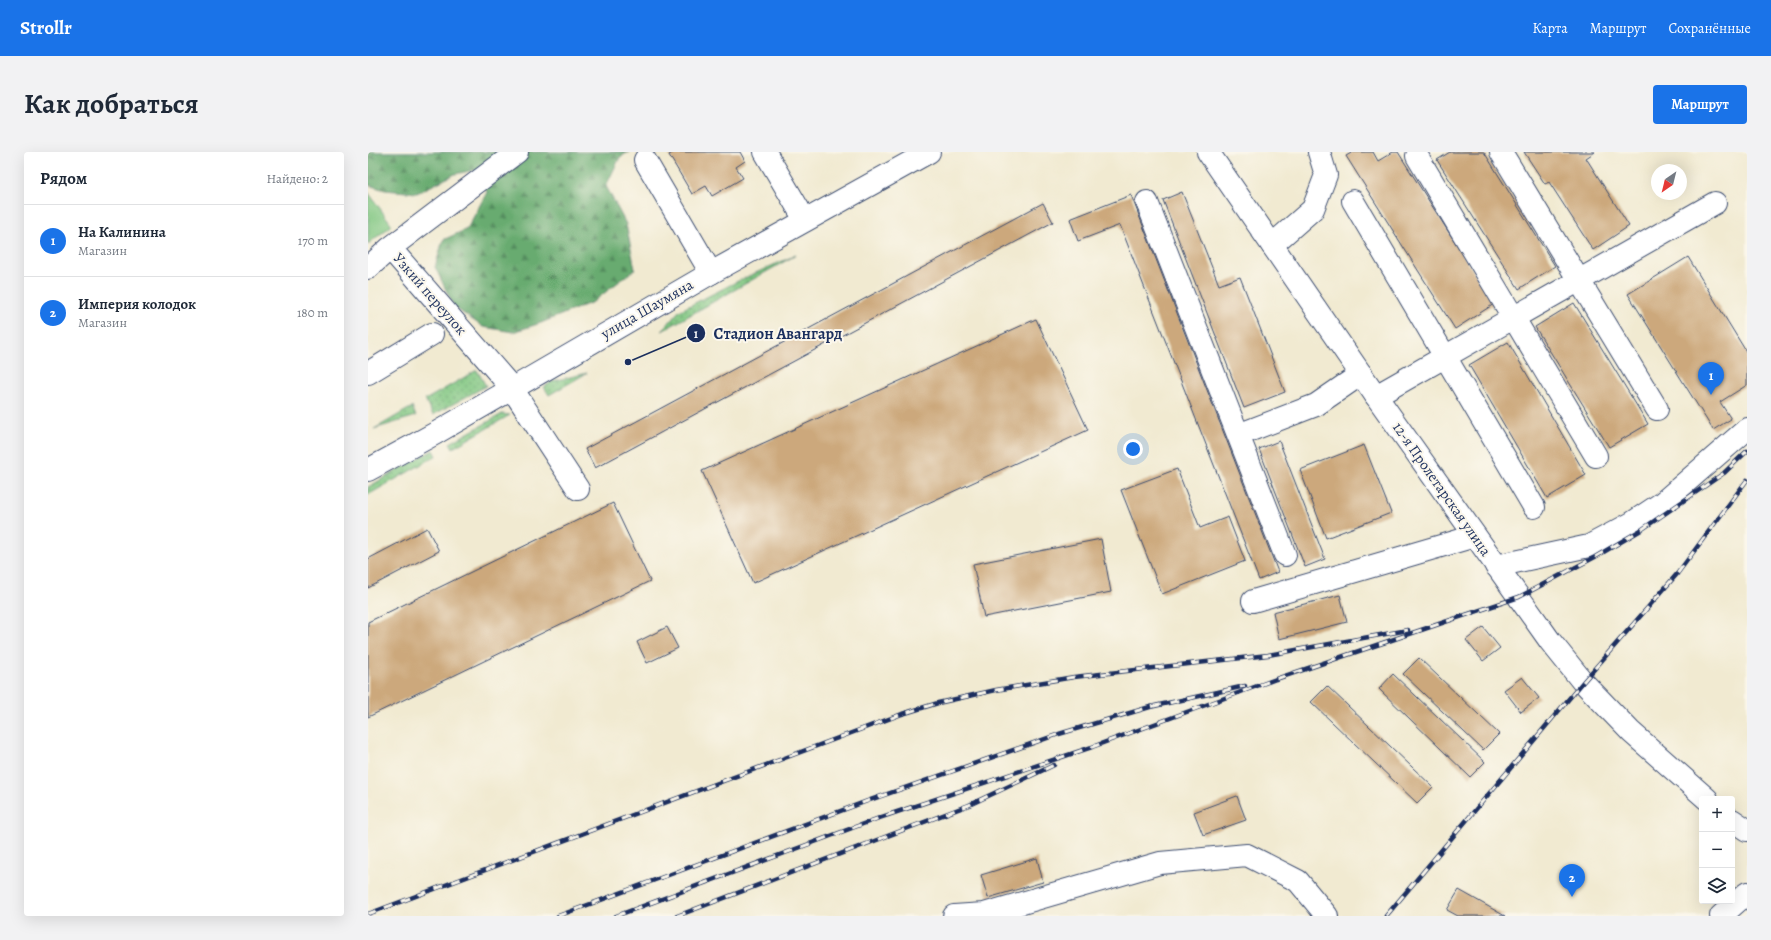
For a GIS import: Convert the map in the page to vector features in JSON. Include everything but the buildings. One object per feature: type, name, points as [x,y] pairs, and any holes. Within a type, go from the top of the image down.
[{"type":"main road","name":"Узкий переулок","points":[[517,152],[390,248],[511,388],[578,489]]},
{"type":"main road","points":[[765,152],[805,220]]},
{"type":"main road","name":"улица Шаумяна","points":[[368,470],[436,433],[711,273],[929,152]]},
{"type":"main road","name":"12-я Пролетарская улица","points":[[1208,152],[1376,396],[1550,641],[1582,682],[1631,732],[1704,796]]},
{"type":"main road","points":[[1272,245],[1313,209],[1326,175],[1319,152]]},
{"type":"main road","points":[[1501,152],[1657,409]]},
{"type":"main road","points":[[1418,156],[1596,456]]},
{"type":"main road","points":[[645,160],[711,273]]},
{"type":"main road","points":[[1353,201],[1534,507]]},
{"type":"main road","points":[[1147,202],[1285,555]]},
{"type":"main road","points":[[1376,396],[1715,203]]},
{"type":"main road","points":[[368,268],[390,248]]},
{"type":"main road","points":[[368,373],[432,334]]},
{"type":"main road","points":[[1238,435],[1316,405],[1361,374]]},
{"type":"main road","points":[[1496,566],[1589,546],[1632,523],[1662,503],[1747,429]]},
{"type":"main road","points":[[1253,601],[1475,536]]},
{"type":"main road","points":[[1735,822],[1747,830]]},
{"type":"main road","points":[[954,916],[984,914],[1160,863],[1247,856],[1298,881],[1327,916]]},
{"type":"main road","points":[[1721,916],[1747,893]]},
{"type":"green space","points":[[368,152],[629,152],[620,157],[606,186],[626,224],[635,269],[593,302],[541,323],[513,332],[483,327],[454,307],[435,267],[443,240],[467,229],[487,192],[475,170],[455,174],[417,193],[385,190],[368,185]]},
{"type":"green space","points":[[368,192],[392,225],[368,244]]},
{"type":"green space","points":[[796,255],[662,331],[679,311],[740,280]]},
{"type":"green space","points":[[477,370],[486,386],[433,415],[425,400]]},
{"type":"green space","points":[[587,373],[549,395],[544,387],[553,381]]},
{"type":"green space","points":[[412,407],[416,416],[374,429]]},
{"type":"green space","points":[[502,414],[510,415],[453,448],[450,443]]},
{"type":"green space","points":[[433,450],[436,456],[368,495],[368,487]]},
{"type":"railway","points":[[616,916],[879,818],[1092,747],[1276,679],[1519,597],[1595,557],[1641,530],[1724,473],[1747,451]]},
{"type":"railway","points":[[1386,916],[1583,682],[1677,574],[1747,480]]},
{"type":"railway","points":[[368,914],[902,714],[938,703],[996,690],[1074,677],[1268,655],[1408,630]]},
{"type":"railway","points":[[558,916],[870,800],[1059,734],[1150,707],[1245,686]]},
{"type":"railway","points":[[677,916],[969,805],[1054,765]]},
{"type":"place","name":"Стадион Авангард","points":[[628,362]]},
{"type":"place","name":"На Калинина","points":[[1711,395]]},
{"type":"place","name":"Империя колодок","points":[[1572,897]]}]
